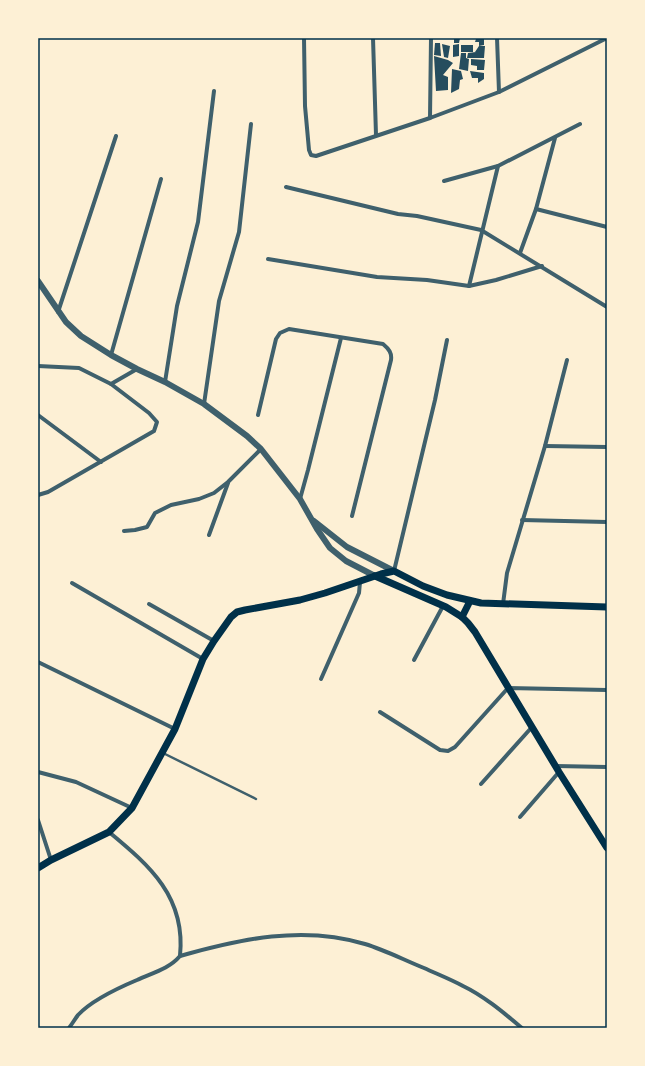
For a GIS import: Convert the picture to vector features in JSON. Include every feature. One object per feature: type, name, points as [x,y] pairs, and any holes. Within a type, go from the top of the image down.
[{"type":"main road","points":[[38,868],[51,860],[109,832],[132,808],[175,729],[204,659],[214,641],[231,617],[241,611],[300,600],[394,571],[423,586],[447,595],[470,601],[503,604],[607,607]]},
{"type":"main road","points":[[375,576],[443,606],[462,617],[468,623],[475,632],[557,769],[606,846]]},
{"type":"main road","points":[[462,617],[470,601]]},
{"type":"street","points":[[304,38],[305,106],[309,150],[311,155],[316,156],[430,118],[499,92],[607,38]]},
{"type":"street","points":[[373,38],[376,135]]},
{"type":"street","points":[[430,118],[432,38]]},
{"type":"street","points":[[497,38],[499,92]]},
{"type":"street","points":[[165,382],[177,306],[198,222],[214,91]]},
{"type":"street","points":[[204,404],[219,301],[239,232],[251,124]]},
{"type":"street","points":[[444,181],[498,166],[580,124]]},
{"type":"street","points":[[58,312],[116,136]]},
{"type":"street","points":[[520,253],[536,209],[555,138]]},
{"type":"street","points":[[469,286],[481,230],[498,166]]},
{"type":"street","points":[[111,355],[161,179]]},
{"type":"street","points":[[286,187],[398,214],[416,216],[481,230],[607,307]]},
{"type":"street","points":[[536,209],[607,227]]},
{"type":"street","points":[[268,259],[377,277],[427,280],[469,286],[496,280],[542,266]]},
{"type":"street","points":[[38,282],[58,312],[81,336],[111,355],[165,382],[204,404],[247,436],[261,449],[300,499],[323,539],[338,555],[354,566],[375,576]]},
{"type":"street","points":[[258,415],[276,339],[280,333],[289,329],[383,344],[389,350],[392,357],[352,516]]},
{"type":"street","points":[[300,499],[341,338]]},
{"type":"street","points":[[312,519],[347,547],[394,571],[435,400],[447,340]]},
{"type":"street","points":[[503,604],[507,573],[545,446],[567,360]]},
{"type":"street","points":[[38,366],[79,368],[110,384],[149,413],[157,422],[154,431],[48,492],[38,495]]},
{"type":"street","points":[[110,384],[137,369]]},
{"type":"street","points":[[38,414],[101,462]]},
{"type":"street","points":[[545,446],[607,447]]},
{"type":"street","points":[[124,532],[147,527],[154,513],[171,505],[214,493],[228,482],[261,449]]},
{"type":"street","points":[[209,535],[228,482]]},
{"type":"street","points":[[522,520],[607,522]]},
{"type":"street","points":[[321,680],[359,593],[360,582]]},
{"type":"street","points":[[72,583],[204,659]]},
{"type":"street","points":[[149,604],[214,641]]},
{"type":"street","points":[[414,660],[443,606]]},
{"type":"street","points":[[38,662],[175,729]]},
{"type":"street","points":[[380,712],[440,750],[448,752],[455,748],[508,688],[607,690]]},
{"type":"street","points":[[481,784],[532,727]]},
{"type":"street","points":[[520,817],[557,769],[607,767]]},
{"type":"street","points":[[38,772],[76,782],[132,808]]},
{"type":"street","points":[[38,820],[51,860]]},
{"type":"street","points":[[109,832],[149,867],[163,884],[172,902],[179,924],[181,943],[180,956]]},
{"type":"street","points":[[69,1028],[78,1015],[101,998],[136,980],[164,969],[174,963],[180,956],[231,943],[280,936],[314,934],[348,939],[382,950],[464,986],[522,1028]]},
{"type":"lane","points":[[162,752],[256,799]]},
{"type":"building","points":[[454,38],[460,38],[459,43],[454,43]]},
{"type":"building","points":[[484,38],[484,45],[479,46],[479,42],[475,42],[476,39]]},
{"type":"building","points":[[435,43],[440,43],[441,56],[434,55]]},
{"type":"building","points":[[442,44],[450,46],[448,58],[444,57]]},
{"type":"building","points":[[459,44],[459,56],[453,57],[453,45]]},
{"type":"building","points":[[461,45],[473,45],[473,52],[461,52]]},
{"type":"building","points":[[479,46],[485,46],[484,58],[467,58],[468,53],[476,52]]},
{"type":"building","points":[[461,53],[466,53],[466,58],[469,59],[468,71],[459,69]]},
{"type":"building","points":[[434,56],[453,63],[443,75],[448,77],[448,90],[436,91]]},
{"type":"building","points":[[471,59],[485,60],[484,70],[477,70],[477,66],[471,65]]},
{"type":"building","points":[[452,69],[461,71],[463,79],[460,80],[459,89],[451,93]]},
{"type":"building","points":[[470,71],[484,73],[484,79],[478,83],[478,78],[472,78]]}]
